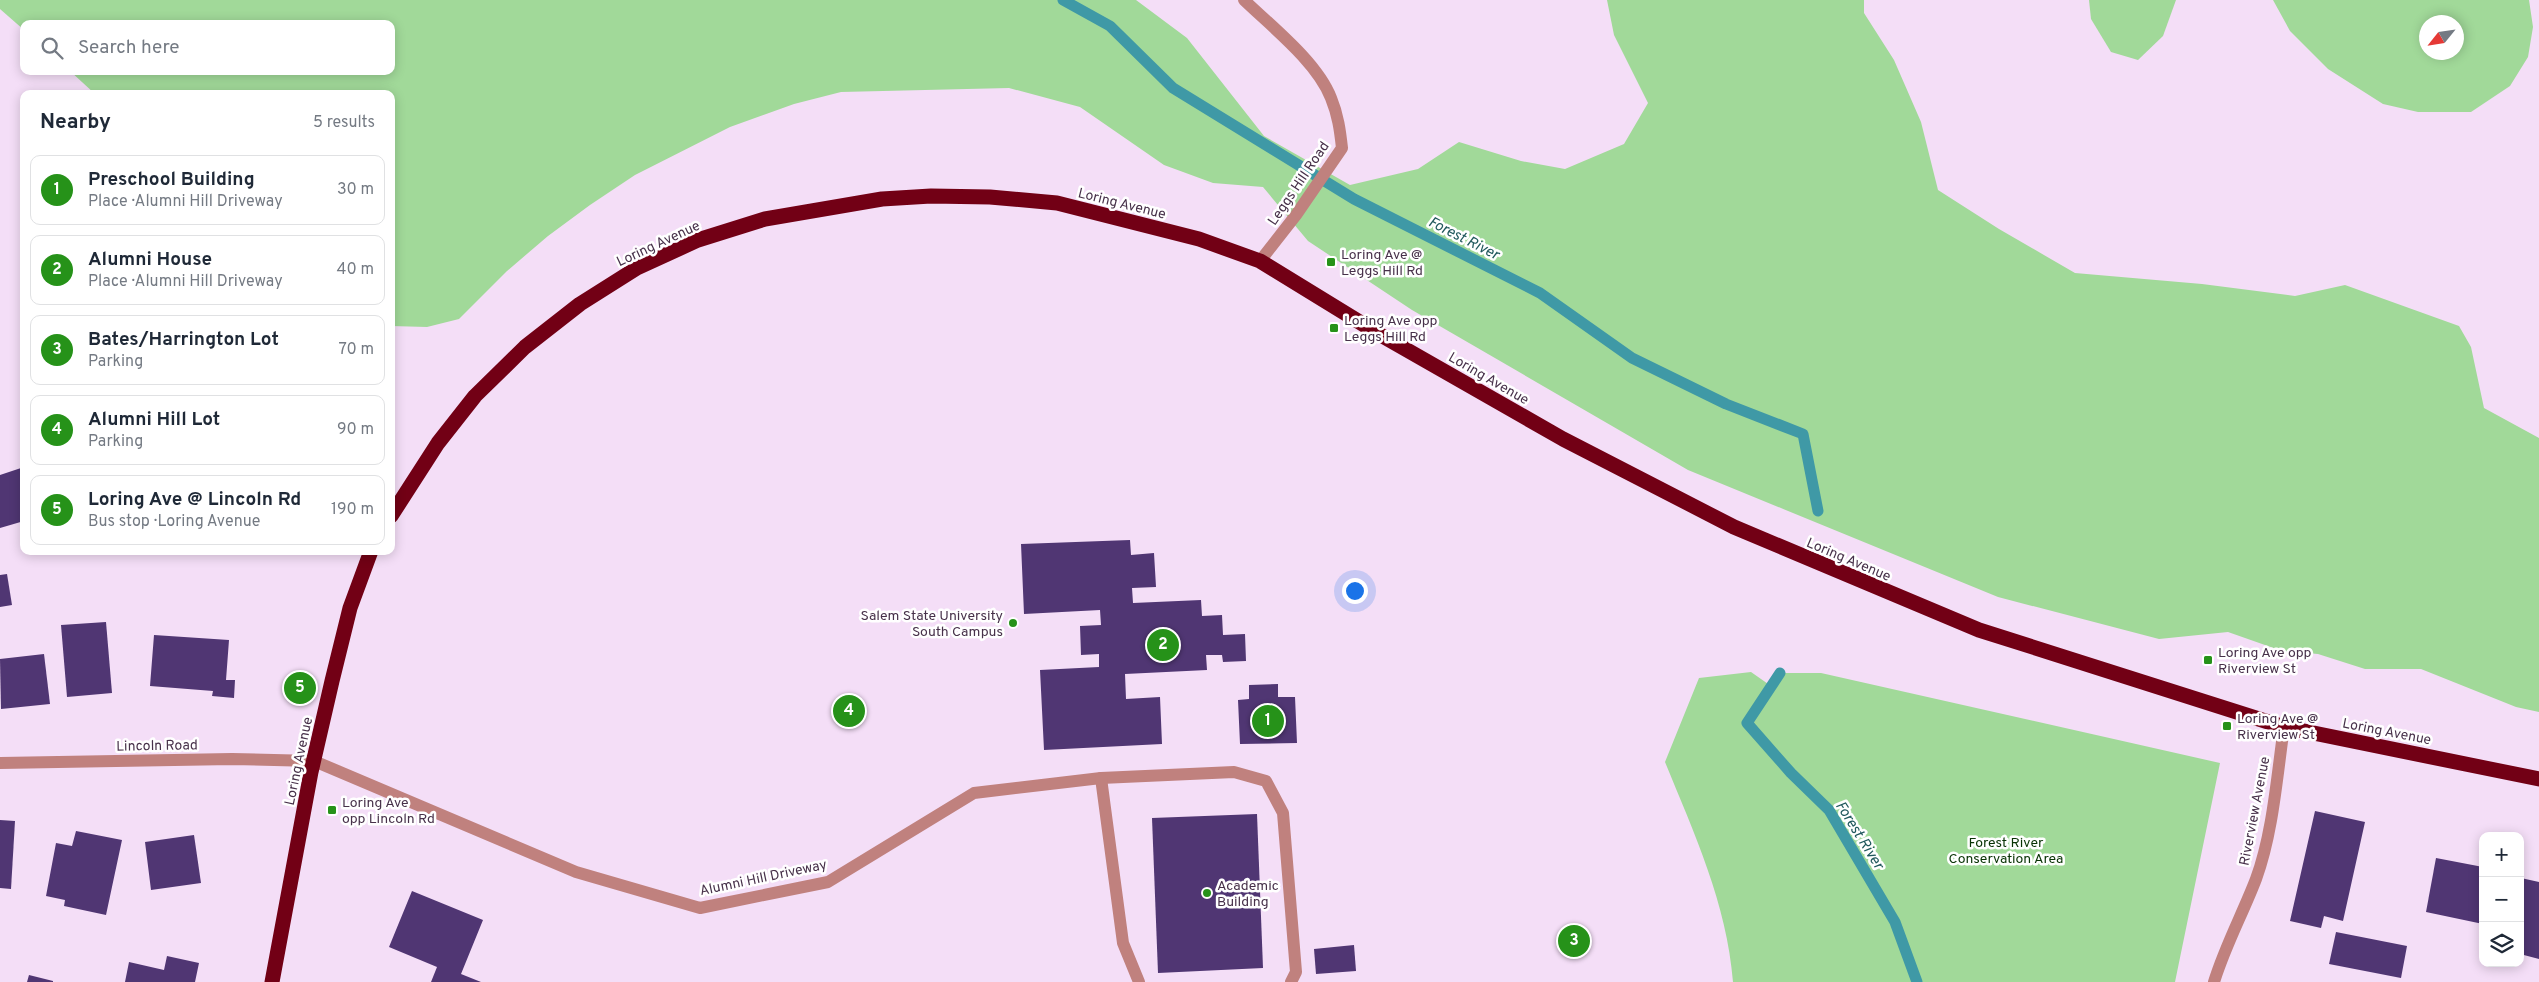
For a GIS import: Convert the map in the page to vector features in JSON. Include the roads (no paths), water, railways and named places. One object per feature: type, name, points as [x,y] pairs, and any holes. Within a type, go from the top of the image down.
[{"type":"highway","name":"Loring Avenue","points":[[395,510],[438,443],[475,396],[526,347],[580,304],[637,268],[698,240],[765,219],[882,199],[931,196],[999,198],[1057,203],[1199,239],[1260,261],[1379,334],[1563,439],[1734,527],[1979,630],[2284,727],[2539,779]]},
{"type":"highway","name":"Loring Avenue","points":[[272,982],[314,761],[350,608],[370,555]]},
{"type":"street","name":"Leggs Hill Road","points":[[1244,0],[1318,74],[1331,96],[1339,120],[1342,148],[1296,214],[1260,261]]},
{"type":"street","name":"Riverview Avenue","points":[[2214,982],[2233,929],[2256,878],[2272,810],[2284,727]]},
{"type":"street","name":"Lincoln Road","points":[[0,763],[232,759],[314,761]]},
{"type":"street","name":"Alumni Hill Driveway","points":[[314,761],[576,872],[700,908],[828,882],[974,793],[1101,778],[1234,772],[1266,781],[1283,813],[1296,972],[1290,982]]},
{"type":"street","points":[[1101,778],[1123,943],[1139,982]]},
{"type":"waterway","name":"Forest River","points":[[1063,0],[1110,26],[1173,88],[1354,199],[1540,293],[1632,358],[1726,404],[1803,434],[1818,511]]},
{"type":"waterway","name":"Forest River","points":[[1780,673],[1747,723],[1791,773],[1829,810],[1895,922],[1917,982]]},
{"type":"place","name":"Loring Ave @ Leggs Hill Rd","points":[[1331,262]]},
{"type":"place","name":"Loring Ave opp Leggs Hill Rd","points":[[1334,328]]},
{"type":"place","name":"Salem State University South Campus","points":[[1013,623]]},
{"type":"place","name":"Alumni House","points":[[1163,645]]},
{"type":"place","name":"Loring Ave opp Riverview St","points":[[2208,660]]},
{"type":"place","name":"Loring Ave @ Lincoln Rd","points":[[300,688]]},
{"type":"place","name":"Alumni Hill Lot","points":[[849,711]]},
{"type":"place","name":"Preschool Building","points":[[1268,721]]},
{"type":"place","name":"Loring Ave @ Riverview St","points":[[2227,726]]},
{"type":"place","name":"Loring Ave opp Lincoln Rd","points":[[332,810]]},
{"type":"place","name":"Academic Building","points":[[1207,893]]},
{"type":"place","name":"Bates/Harrington Lot","points":[[1574,941]]},
{"type":"park label","name":"Forest River Conservation Area","points":[[2006,850]]}]
